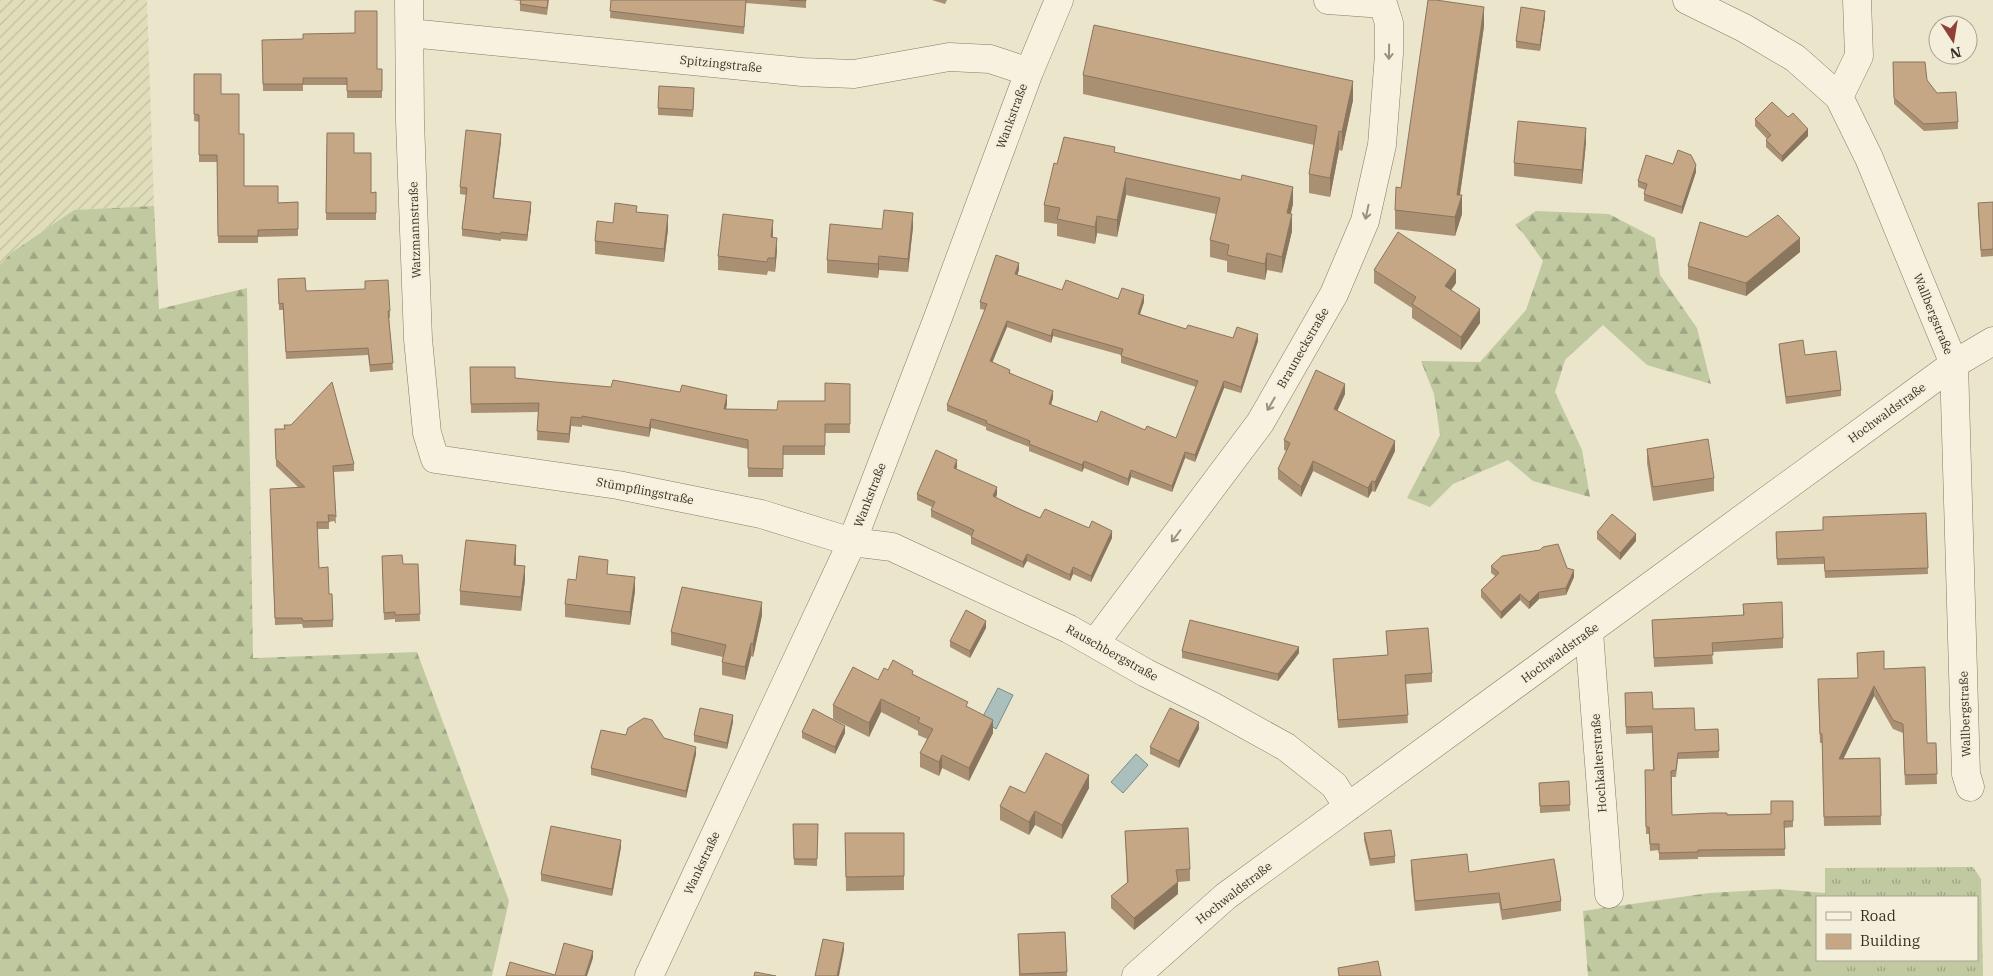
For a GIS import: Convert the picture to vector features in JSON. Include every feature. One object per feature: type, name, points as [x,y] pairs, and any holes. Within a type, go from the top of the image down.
[{"type":"street","name":"Watzmannstraße","points":[[409,0],[410,121],[418,339],[427,433],[435,459]]},
{"type":"street","name":"Wankstraße","points":[[649,976],[852,542],[1029,72],[1059,0]]},
{"type":"street","points":[[1328,0],[1384,2]]},
{"type":"street","name":"Wallbergstraße","points":[[1686,0],[1744,28],[1795,58],[1839,97],[1869,158],[1954,364],[1966,774],[1970,787]]},
{"type":"street","points":[[1839,97],[1859,56],[1857,0]]},
{"type":"street","name":"Brauneckstraße","points":[[1096,643],[1260,423],[1334,294],[1365,221],[1382,145],[1389,54],[1389,23],[1384,2]]},
{"type":"street","name":"Spitzingstraße","points":[[410,33],[802,72],[854,74],[949,57],[990,59],[1029,72]]},
{"type":"street","name":"Hochwaldstraße","points":[[1136,976],[1226,896],[1954,364],[1993,341]]},
{"type":"street","name":"Stümpflingstraße","points":[[435,459],[647,491],[761,514],[852,542]]},
{"type":"street","name":"Rauschbergstraße","points":[[852,542],[892,547],[1096,643],[1146,673],[1212,706],[1286,747],[1334,785],[1348,808]]},
{"type":"street","name":"Hochkalterstraße","points":[[1589,632],[1608,894]]},
{"type":"shaded area","points":[[0,0],[147,0],[154,206],[74,210],[11,253],[0,265]]},
{"type":"shaded area","points":[[998,688],[1013,695],[996,729],[981,720]]},
{"type":"shaded area","points":[[1136,754],[1148,765],[1123,793],[1111,782]]},
{"type":"green space","points":[[154,206],[159,309],[247,288],[253,658],[417,652],[509,901],[492,976],[0,976],[0,265],[11,253],[74,210]]},
{"type":"green space","points":[[1536,211],[1609,214],[1655,238],[1660,275],[1697,328],[1711,384],[1647,365],[1603,325],[1565,360],[1555,392],[1582,450],[1590,497],[1533,481],[1508,460],[1453,484],[1430,507],[1407,498],[1440,435],[1434,394],[1421,361],[1480,362],[1526,310],[1543,261],[1515,225]]},
{"type":"green space","points":[[1973,867],[1981,879],[1983,976],[1827,976],[1827,961],[1978,961],[1978,896],[1825,896],[1825,868]]},
{"type":"green space","points":[[1778,889],[1825,893],[1825,896],[1816,896],[1816,961],[1827,961],[1827,976],[1588,976],[1583,911],[1709,893]]},
{"type":"building","points":[[521,0],[548,0],[547,8],[520,4]]},
{"type":"building","points":[[611,0],[746,0],[744,27],[610,11]]},
{"type":"building","points":[[1428,0],[1484,7],[1457,195],[1462,195],[1455,217],[1395,210],[1396,187],[1401,188]]},
{"type":"building","points":[[1521,7],[1545,11],[1540,45],[1516,41]]},
{"type":"building","points":[[355,11],[377,11],[377,69],[382,69],[382,91],[347,91],[347,78],[303,78],[303,84],[263,84],[262,40],[303,39],[303,34],[355,33]]},
{"type":"building","points":[[1094,25],[1353,81],[1342,132],[1339,131],[1330,178],[1309,174],[1317,126],[1083,75]]},
{"type":"building","points":[[1893,62],[1925,62],[1927,80],[1937,93],[1956,92],[1958,122],[1924,124],[1894,98]]},
{"type":"building","points":[[194,74],[221,74],[221,94],[239,94],[239,134],[244,134],[244,186],[278,186],[278,203],[298,202],[298,229],[258,230],[258,236],[218,236],[217,155],[199,155],[199,115],[194,114]]},
{"type":"building","points":[[659,86],[694,88],[693,110],[658,108]]},
{"type":"building","points":[[1772,102],[1788,117],[1793,113],[1808,129],[1782,156],[1766,140],[1771,135],[1755,119]]},
{"type":"building","points":[[1518,121],[1586,128],[1582,170],[1514,163]]},
{"type":"building","points":[[466,130],[501,134],[493,198],[531,202],[527,235],[462,229],[467,188],[460,187]]},
{"type":"building","points":[[327,133],[354,133],[354,153],[371,153],[371,193],[376,192],[376,213],[326,213]]},
{"type":"building","points":[[1064,137],[1115,147],[1114,152],[1241,180],[1242,175],[1293,187],[1287,213],[1292,214],[1282,257],[1267,253],[1265,264],[1227,255],[1229,245],[1210,240],[1220,198],[1126,178],[1117,220],[1097,216],[1095,227],[1057,219],[1060,208],[1044,205],[1054,163],[1057,164]]},
{"type":"building","points":[[1678,150],[1691,155],[1696,165],[1682,207],[1644,194],[1647,184],[1638,181],[1646,155],[1673,164]]},
{"type":"building","points":[[1993,202],[1993,249],[1981,250],[1978,203]]},
{"type":"building","points":[[615,203],[637,206],[636,212],[668,215],[664,249],[595,241],[597,221],[613,223]]},
{"type":"building","points":[[884,210],[913,213],[908,259],[879,256],[878,264],[827,260],[830,224],[882,229]]},
{"type":"building","points":[[723,214],[773,220],[771,237],[777,238],[775,258],[768,258],[767,262],[718,256]]},
{"type":"building","points":[[1778,215],[1800,238],[1746,283],[1688,266],[1700,222],[1747,237]]},
{"type":"building","points":[[1398,232],[1456,270],[1445,286],[1480,309],[1461,337],[1412,304],[1416,297],[1374,270]]},
{"type":"building","points":[[996,255],[1019,263],[1015,274],[1062,290],[1066,280],[1118,299],[1122,288],[1144,295],[1138,314],[1186,329],[1188,325],[1233,338],[1237,327],[1258,334],[1241,387],[1224,381],[1195,455],[1185,452],[1172,486],[1131,470],[1128,479],[1084,461],[1082,465],[1029,444],[1030,441],[947,405],[987,304],[980,302]],"holes":[[[1007,321],[1051,336],[1053,329],[1123,349],[1121,356],[1198,381],[1176,438],[1147,426],[1145,430],[1101,411],[1097,422],[1049,404],[1053,391],[1009,373],[1010,370],[990,361]]]},
{"type":"building","points":[[305,278],[306,291],[365,289],[365,281],[388,280],[390,311],[388,311],[393,363],[370,365],[368,348],[286,352],[283,303],[279,304],[278,279]]},
{"type":"building","points":[[1803,340],[1805,355],[1836,351],[1841,390],[1786,397],[1779,344]]},
{"type":"building","points":[[470,367],[515,367],[515,378],[611,387],[613,380],[680,392],[682,385],[727,395],[724,409],[777,410],[778,401],[825,401],[825,383],[850,384],[850,424],[825,424],[825,446],[783,446],[783,469],[748,468],[748,440],[651,419],[649,428],[582,416],[582,418],[571,417],[569,434],[537,431],[539,403],[471,404]]},
{"type":"building","points":[[1316,370],[1345,384],[1334,409],[1395,441],[1375,482],[1372,481],[1368,488],[1313,461],[1301,487],[1278,469],[1290,443],[1284,440]]},
{"type":"building","points":[[332,382],[354,464],[333,466],[336,517],[328,515],[329,522],[317,522],[319,568],[328,567],[329,594],[332,594],[333,620],[303,621],[302,618],[275,618],[270,489],[305,487],[276,459],[275,429],[285,429],[284,425],[291,425]]},
{"type":"building","points":[[1708,439],[1714,478],[1653,487],[1647,449]]},
{"type":"building","points":[[936,450],[957,460],[954,468],[997,487],[993,496],[1017,508],[1040,518],[1045,509],[1089,528],[1092,521],[1112,531],[1091,576],[1073,567],[1070,575],[1027,554],[1023,562],[971,537],[974,530],[931,510],[935,502],[917,494]]},
{"type":"building","points":[[1926,513],[1928,568],[1825,571],[1824,557],[1777,559],[1776,532],[1823,530],[1823,517]]},
{"type":"building","points":[[1612,514],[1636,534],[1620,553],[1597,532]]},
{"type":"building","points":[[466,540],[516,545],[514,565],[525,566],[521,597],[460,591]]},
{"type":"building","points":[[1558,544],[1567,568],[1574,570],[1566,588],[1539,592],[1529,602],[1520,594],[1501,612],[1481,590],[1499,573],[1491,566],[1502,556],[1540,550],[1543,547]]},
{"type":"building","points":[[402,555],[403,564],[418,564],[420,614],[395,615],[395,612],[384,613],[382,556]]},
{"type":"building","points":[[579,556],[608,560],[607,574],[635,577],[630,612],[565,604],[568,579],[576,580]]},
{"type":"building","points":[[682,587],[762,602],[753,644],[751,643],[745,667],[722,662],[726,645],[671,632]]},
{"type":"building","points":[[1782,602],[1783,638],[1712,643],[1713,655],[1654,658],[1652,620],[1744,615],[1743,604]]},
{"type":"building","points":[[966,610],[986,621],[970,651],[950,641]]},
{"type":"building","points":[[1190,620],[1299,647],[1278,674],[1182,651]]},
{"type":"building","points":[[1428,628],[1432,673],[1405,675],[1408,715],[1338,720],[1333,659],[1388,655],[1386,631]]},
{"type":"building","points":[[1884,651],[1884,669],[1925,667],[1927,743],[1936,743],[1937,774],[1905,775],[1903,724],[1893,720],[1874,686],[1839,759],[1880,758],[1881,816],[1824,817],[1822,734],[1820,734],[1818,679],[1858,678],[1857,653]]},
{"type":"building","points":[[893,660],[913,671],[912,674],[968,702],[966,706],[993,720],[969,768],[942,755],[939,762],[920,753],[933,729],[918,722],[920,718],[881,699],[869,723],[833,705],[853,667],[878,680],[884,668],[888,670]]},
{"type":"building","points":[[1652,692],[1653,709],[1694,708],[1695,730],[1718,729],[1719,751],[1678,753],[1676,770],[1671,771],[1672,815],[1712,813],[1727,813],[1727,815],[1771,814],[1771,801],[1793,801],[1793,821],[1784,821],[1785,849],[1698,850],[1698,852],[1659,853],[1659,844],[1650,844],[1649,827],[1646,827],[1645,770],[1654,770],[1652,726],[1626,727],[1625,693]]},
{"type":"building","points":[[700,708],[733,715],[727,743],[694,735]]},
{"type":"building","points":[[1170,708],[1199,722],[1179,761],[1150,747]]},
{"type":"building","points":[[813,709],[845,726],[835,747],[802,732]]},
{"type":"building","points":[[644,718],[652,720],[664,738],[696,747],[686,791],[591,768],[601,730],[626,735],[628,728]]},
{"type":"building","points":[[1046,753],[1089,775],[1062,825],[1035,811],[1029,822],[1000,806],[1010,786],[1025,793]]},
{"type":"building","points":[[1569,781],[1570,805],[1540,806],[1539,783]]},
{"type":"building","points":[[793,824],[818,824],[817,859],[794,859]]},
{"type":"building","points":[[551,826],[621,840],[612,889],[541,874]]},
{"type":"building","points":[[1188,828],[1190,869],[1176,870],[1178,882],[1134,918],[1111,896],[1128,882],[1125,831]]},
{"type":"building","points":[[1391,830],[1395,856],[1370,859],[1364,833]]},
{"type":"building","points":[[845,833],[904,833],[904,876],[846,877]]},
{"type":"building","points":[[1467,854],[1469,872],[1554,859],[1561,901],[1502,910],[1499,893],[1415,901],[1411,860]]},
{"type":"building","points":[[1065,932],[1067,972],[1020,974],[1018,934]]},
{"type":"building","points":[[823,939],[844,943],[837,976],[815,976]]},
{"type":"building","points":[[564,943],[593,951],[585,976],[506,976],[510,962],[555,975]]},
{"type":"building","points":[[1378,961],[1381,976],[1339,976],[1338,968]]},
{"type":"building","points":[[755,972],[776,976],[754,976]]}]
